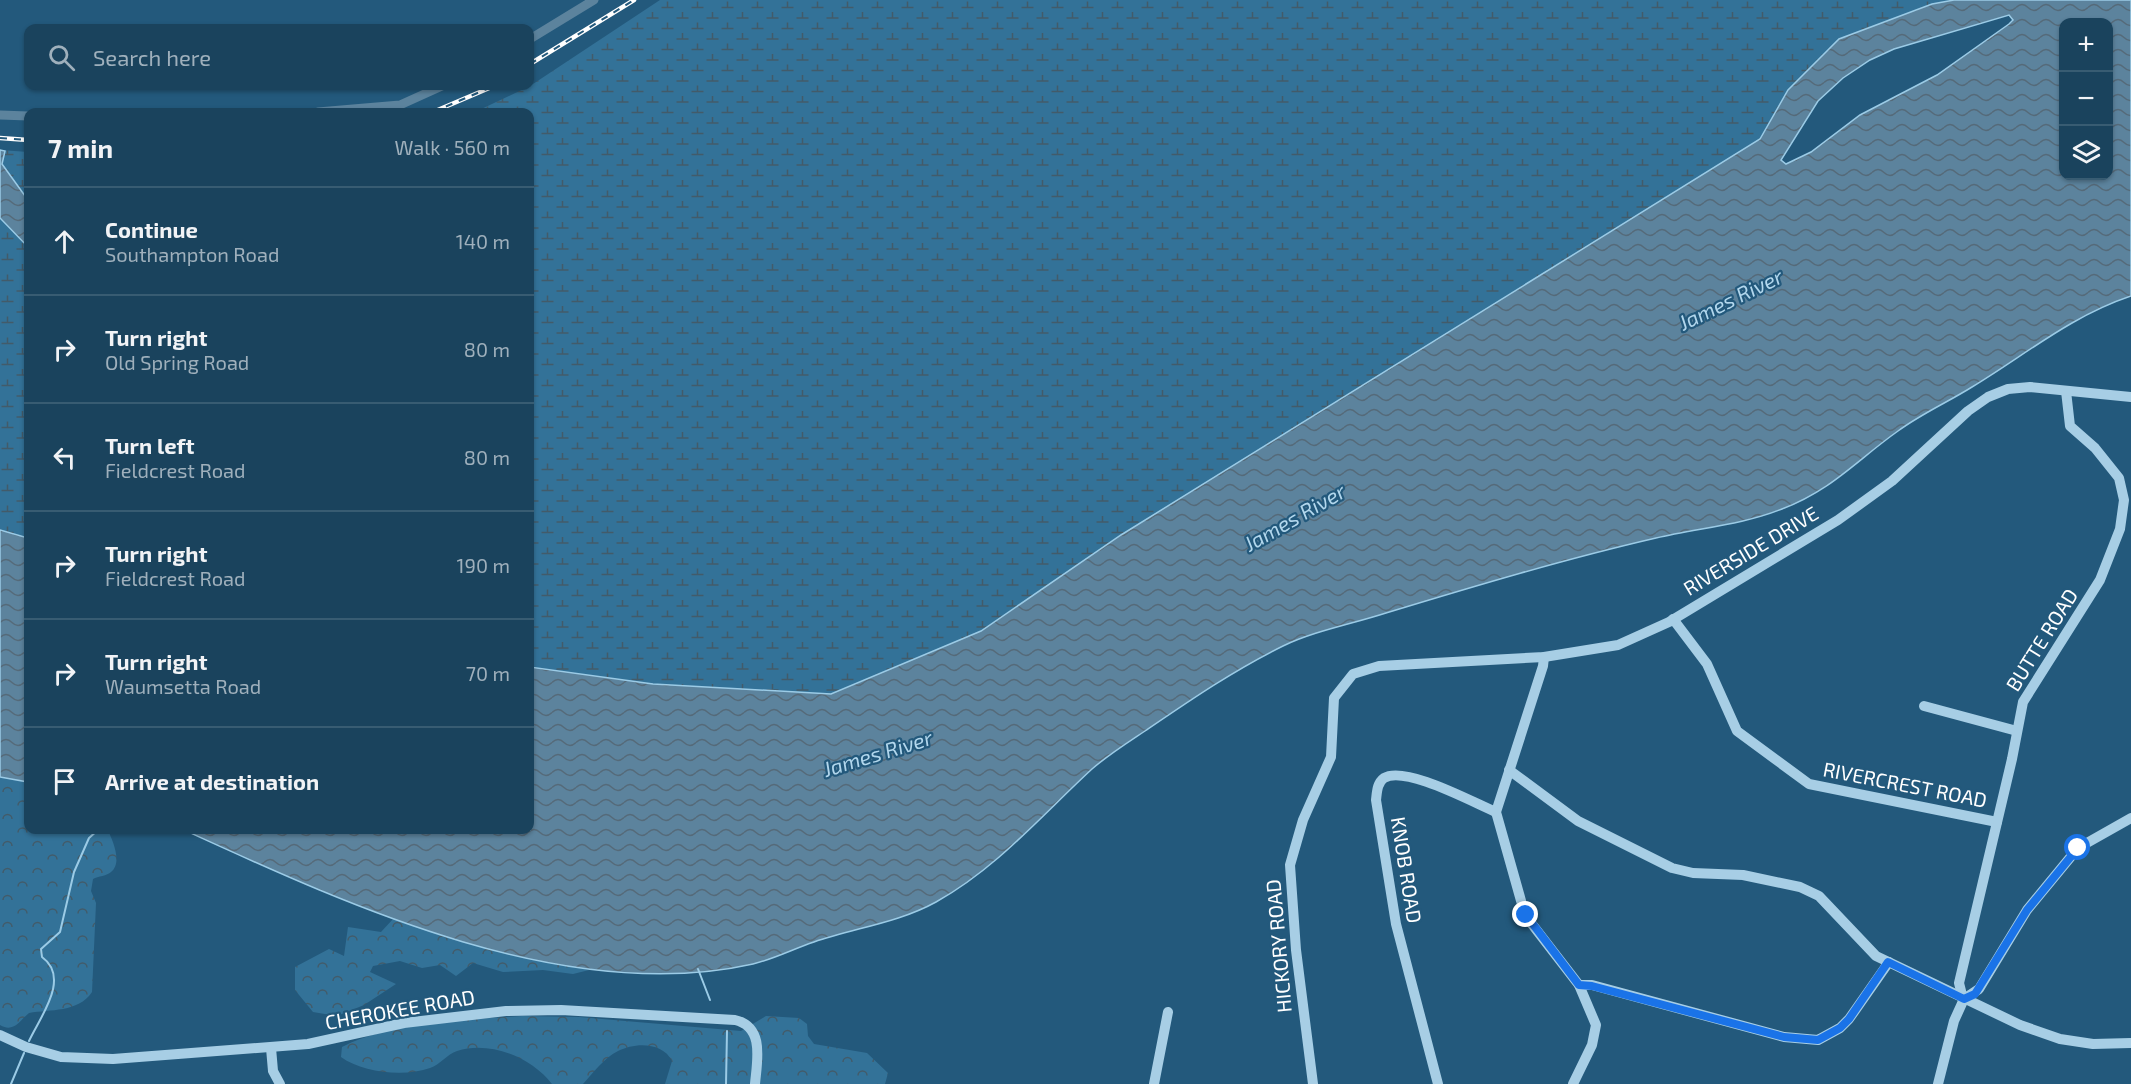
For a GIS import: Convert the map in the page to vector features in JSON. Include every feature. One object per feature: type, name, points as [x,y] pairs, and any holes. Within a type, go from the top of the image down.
[{"type":"street","name":"RIVERSIDE DRIVE","points":[[1353,674],[1379,666],[1544,657],[1618,645],[1673,619],[1838,520],[1892,480],[1968,411],[1988,397],[2008,389],[2030,387],[2131,397]]},
{"type":"street","name":"BUTTE ROAD","points":[[1963,999],[1959,982],[1998,822],[2023,702],[2100,580],[2120,529],[2124,500],[2120,478],[2095,448],[2070,426],[2066,391]]},
{"type":"street","name":"RIVERCREST ROAD","points":[[1673,619],[1707,664],[1737,731],[1809,784],[1998,822]]},
{"type":"street","points":[[1544,657],[1496,812],[1526,915],[1579,985],[1596,1025],[1592,1045],[1573,1084]]},
{"type":"street","name":"HICKORY ROAD","points":[[1313,1084],[1296,950],[1290,865],[1304,820],[1331,757],[1334,698],[1353,674]]},
{"type":"street","points":[[1924,706],[2017,731]]},
{"type":"street","points":[[1509,770],[1578,821],[1672,868],[1692,873],[1743,875],[1800,887],[1819,896],[1856,939],[1876,956],[2020,1025],[2060,1039],[2094,1044],[2131,1043]]},
{"type":"street","name":"KNOB ROAD","points":[[1438,1084],[1396,924],[1376,800],[1378,789],[1384,778],[1393,775],[1405,776],[1496,812]]},
{"type":"street","points":[[1938,1084],[1954,1021],[1963,999],[1979,989],[2027,910],[2078,848],[2131,818]]},
{"type":"street","points":[[1579,985],[1614,991],[1784,1037],[1818,1040],[1840,1028],[1849,1019],[1888,962]]},
{"type":"street","name":"CHEROKEE ROAD","points":[[0,1035],[38,1051],[75,1059],[113,1059],[271,1048],[323,1041],[404,1023],[506,1011],[561,1010],[735,1020],[748,1025],[756,1038],[758,1052],[755,1084]]},
{"type":"street","points":[[1154,1084],[1168,1012]]},
{"type":"street","points":[[271,1048],[273,1071],[280,1084]]},
{"type":"green space","points":[[660,0],[1954,0],[1932,4],[1839,39],[1788,90],[1760,139],[1121,535],[981,631],[831,694],[653,684],[534,668],[534,108],[483,108],[522,90],[534,90],[534,83]]},
{"type":"green space","points":[[0,150],[24,152],[24,537],[0,530]]},
{"type":"green space","points":[[0,777],[24,781],[24,834],[110,834],[114,845],[116,863],[111,872],[93,879],[91,891],[96,903],[92,992],[79,1004],[71,1007],[29,1013],[13,1027],[0,1025]]},
{"type":"green space","points":[[394,918],[470,943],[589,970],[573,974],[543,970],[503,972],[473,963],[456,976],[440,965],[422,968],[400,961],[373,966],[370,972],[396,984],[364,1005],[337,1016],[313,1012],[295,990],[295,967],[329,949],[344,956],[348,927],[381,932]]},
{"type":"green space","points":[[522,1016],[579,1017],[741,1031],[766,1016],[799,1018],[807,1024],[808,1036],[814,1044],[867,1053],[888,1073],[885,1084],[665,1084],[672,1061],[662,1050],[640,1045],[625,1048],[608,1057],[583,1084],[552,1084],[522,1059],[483,1048],[457,1051],[434,1067],[397,1073],[361,1067],[341,1057],[342,1047],[383,1032],[454,1021]]},
{"type":"water","name":"James River","points":[[1954,0],[2131,0],[2131,296],[2109,304],[2068,325],[1972,387],[1898,431],[1830,484],[1782,509],[1736,523],[1656,538],[1520,573],[1320,632],[1283,646],[1212,686],[1111,754],[1092,769],[999,857],[936,902],[907,915],[829,937],[753,964],[682,973],[609,971],[535,960],[461,941],[388,917],[317,889],[193,834],[534,834],[534,668],[653,684],[831,694],[981,631],[1121,535],[1760,139],[1788,90],[1839,39],[1932,4]],"holes":[[[2009,15],[2013,20],[1937,75],[1860,115],[1811,152],[1786,164],[1781,160],[1818,101],[1843,78],[1870,60],[1894,49]]]},
{"type":"water","points":[[0,150],[5,151],[2,164],[24,194],[24,243],[0,218]]},
{"type":"water","points":[[0,530],[24,537],[24,781],[0,777]]},
{"type":"waterway","points":[[534,37],[594,0]]},
{"type":"waterway","points":[[365,108],[400,105],[433,90]]},
{"type":"waterway","points":[[0,115],[24,116]]},
{"type":"waterway","points":[[29,1041],[46,1009],[54,986],[54,976],[50,966],[42,957],[41,949],[60,932],[74,872],[89,838],[94,834]]},
{"type":"waterway","points":[[698,969],[710,1000]]},
{"type":"waterway","points":[[726,1084],[727,1031]]},
{"type":"waterway","points":[[11,1084],[24,1053]]},
{"type":"railway","points":[[534,62],[634,0]]},
{"type":"railway","points":[[442,108],[485,90]]},
{"type":"railway","points":[[0,138],[24,140]]},
{"type":"route","points":[[1526,915],[1579,985],[1592,986],[1699,1013],[1784,1037],[1805,1041],[1818,1040],[1830,1035],[1849,1019],[1888,962],[1964,999],[1975,994],[2027,910],[2078,848]]}]
